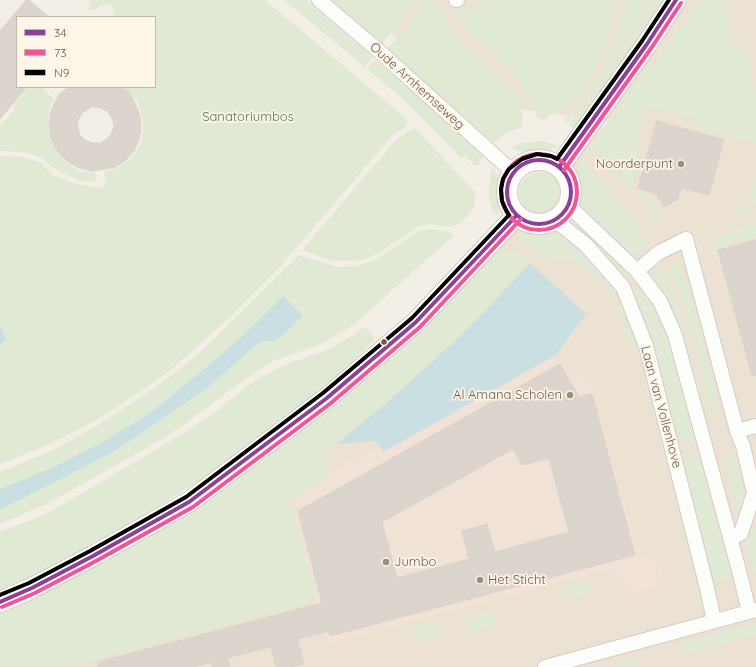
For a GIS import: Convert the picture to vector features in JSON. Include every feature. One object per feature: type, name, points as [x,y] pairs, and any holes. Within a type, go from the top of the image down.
[{"type":"main road","points":[[559,167],[647,44],[676,0]]},
{"type":"main road","points":[[538,160],[549,162],[559,167],[566,175],[570,185],[571,195],[569,206],[564,213],[547,224],[526,222],[511,208],[508,194],[509,181],[514,173],[525,164],[538,160]]},
{"type":"main road","points":[[0,602],[32,588],[93,556],[189,502],[327,398],[416,322],[517,215]]},
{"type":"street","name":"Oude Arnhemseweg","points":[[319,0],[380,52],[514,173]]},
{"type":"street","points":[[545,667],[752,611],[730,539],[675,335],[660,301],[637,271],[569,206]]},
{"type":"street","name":"Laan van Vollenhove","points":[[555,220],[586,245],[622,287],[646,346],[714,621]]},
{"type":"street","points":[[637,271],[658,253],[686,239],[737,431],[743,446],[754,493],[741,533],[730,539]]},
{"type":"street","points":[[737,431],[756,426]]},
{"type":"shaded area","points":[[352,0],[756,0],[756,667],[0,667],[175,549],[609,122],[474,102]]},
{"type":"shaded area","points":[[530,263],[586,314],[556,355],[383,452],[377,441],[336,444],[384,405],[452,344]]},
{"type":"shaded area","points":[[283,296],[303,316],[284,334],[273,341],[260,342],[206,389],[117,450],[0,509],[0,489],[58,465],[107,439],[150,413],[216,359],[251,328]]},
{"type":"shaded area","points":[[0,327],[6,338],[1,344],[0,349]]},
{"type":"shaded area","points":[[549,352],[591,387],[640,557],[658,559],[663,579],[657,587],[630,594],[627,582],[610,569],[329,643],[276,503]]},
{"type":"green space","name":"Sanatoriumbos","points":[[90,0],[265,0],[396,110],[406,119],[407,122],[405,127],[393,135],[279,268],[230,317],[172,369],[102,417],[50,444],[0,464],[0,156],[23,157],[41,163],[53,175],[75,184],[101,188],[106,182],[104,171],[118,168],[131,158],[140,145],[143,132],[142,116],[137,100],[123,88],[156,88],[156,16],[114,16],[112,4],[99,6],[99,9],[88,10]]},
{"type":"green space","points":[[284,0],[307,0],[373,57],[365,67]]},
{"type":"green space","points":[[324,0],[419,0],[382,44],[379,41],[375,44]]},
{"type":"green space","points":[[428,0],[432,0],[444,11],[445,21],[449,30],[517,96],[522,112],[522,127],[508,132],[494,143],[388,55],[391,51],[388,48]]},
{"type":"green space","points":[[481,0],[610,0],[614,13],[607,40],[598,63],[578,94],[559,114],[554,112],[542,122],[541,119],[536,118],[534,106],[530,96],[522,85],[461,24],[456,16],[457,8],[460,6],[471,15],[482,2]]},
{"type":"green space","points":[[626,0],[650,0],[600,81],[568,123],[564,120],[578,104],[606,64],[615,41]]},
{"type":"green space","points":[[653,0],[663,0],[627,59],[574,129],[569,125],[606,77]]},
{"type":"green space","points":[[701,0],[733,0],[724,2],[733,47],[743,45],[756,97],[756,143],[695,126],[697,119],[646,105],[634,147],[640,149],[637,160],[639,161],[631,191],[591,148],[642,75],[652,66],[684,25]]},
{"type":"green space","points":[[375,60],[486,152],[478,165],[474,165],[465,155],[461,158],[403,99],[367,69]]},
{"type":"green space","points":[[27,88],[42,88],[54,99],[49,109],[48,124],[49,135],[53,146],[61,158],[71,166],[80,171],[95,172],[96,180],[94,182],[78,180],[52,167],[42,158],[25,152],[0,151],[0,126],[15,109],[13,106]]},
{"type":"green space","points":[[415,128],[474,191],[474,207],[461,223],[449,227],[432,224],[417,227],[382,251],[369,258],[355,261],[333,261],[302,250],[395,141],[402,135]]},
{"type":"green space","points":[[543,141],[559,146],[550,151],[528,154],[525,156],[523,152],[510,148],[518,144]]},
{"type":"green space","points":[[580,158],[625,211],[649,247],[632,255],[589,219],[580,208],[577,197],[576,171]]},
{"type":"green space","points":[[493,167],[499,179],[504,181],[499,214],[496,215],[492,210],[489,197],[491,172]]},
{"type":"green space","points":[[536,172],[544,172],[552,175],[558,181],[561,193],[558,205],[552,211],[544,214],[536,214],[528,211],[522,205],[519,197],[519,189],[522,181],[528,175]]},
{"type":"green space","points":[[756,174],[756,203],[747,213],[735,216],[734,213],[748,206]]},
{"type":"green space","points":[[638,188],[646,191],[662,217],[660,223],[657,222],[637,193]]},
{"type":"green space","points":[[569,215],[624,267],[629,273],[625,278],[568,220],[567,217]]},
{"type":"green space","points":[[756,221],[756,237],[724,245],[725,248],[714,252],[711,239]]},
{"type":"green space","points":[[429,229],[449,232],[453,236],[357,322],[344,331],[316,346],[275,360],[254,373],[162,439],[49,503],[0,524],[0,509],[117,450],[206,389],[260,342],[273,341],[284,334],[297,321],[283,297],[216,359],[150,413],[107,439],[58,465],[0,489],[0,472],[54,450],[103,422],[153,389],[185,365],[212,341],[299,255],[338,267],[356,266],[373,261],[418,231]]},
{"type":"green space","points":[[533,229],[554,229],[566,234],[609,280],[615,290],[611,292],[579,263],[571,260],[548,259],[538,255],[517,235],[521,231]]},
{"type":"green space","points":[[503,247],[511,254],[515,250],[530,263],[472,324],[408,385],[336,444],[323,451],[332,467],[324,471],[328,479],[290,500],[317,600],[67,667],[0,667],[0,613],[27,600],[215,495],[262,461],[342,401],[389,360],[471,282]]},
{"type":"green space","points":[[681,263],[718,402],[712,412],[679,292],[669,266]]},
{"type":"green space","points":[[662,268],[666,273],[676,299],[708,421],[706,424],[704,423],[674,311],[663,290],[649,274]]},
{"type":"green space","points":[[640,286],[662,320],[671,340],[698,442],[675,439],[633,294]]},
{"type":"green space","points":[[624,305],[638,342],[628,344],[619,310]]},
{"type":"green space","points":[[365,326],[375,338],[341,376],[230,461],[129,525],[82,551],[0,592],[0,532],[46,514],[171,441],[214,413],[261,377],[285,365],[327,350],[354,335]]},
{"type":"green space","points":[[732,453],[745,502],[740,516],[723,455]]},
{"type":"green space","points":[[677,454],[697,457],[697,459],[705,461],[736,577],[711,584]]},
{"type":"green space","points":[[756,528],[756,572],[754,572],[746,543],[746,537],[749,530]]},
{"type":"green space","points":[[589,580],[591,592],[568,599],[565,586]]},
{"type":"green space","points":[[492,610],[497,625],[470,633],[466,618]]},
{"type":"green space","points":[[434,621],[439,636],[416,642],[412,626]]},
{"type":"green space","points":[[756,623],[756,635],[683,654],[682,656],[679,643]]},
{"type":"green space","points":[[630,657],[635,660],[639,667],[619,667],[617,660]]},
{"type":"building","points":[[26,0],[29,0],[48,16],[16,16],[16,88],[26,88],[0,119],[0,31]]},
{"type":"building","points":[[68,88],[122,88],[130,94],[140,116],[141,128],[139,140],[134,151],[126,160],[116,167],[94,171],[82,169],[71,164],[61,156],[54,146],[50,135],[49,123],[51,111],[59,94]],"holes":[[[92,107],[107,111],[113,121],[114,126],[111,134],[107,139],[100,143],[92,143],[85,140],[80,135],[78,128],[78,120],[82,113]]]},
{"type":"building","name":"Noorderpunt","points":[[657,121],[724,140],[709,195],[682,188],[678,199],[664,207],[656,194],[638,188]]},
{"type":"building","points":[[756,240],[756,375],[752,376],[718,250]]},
{"type":"building","points":[[560,364],[579,397],[592,394],[635,555],[330,636],[329,631],[297,639],[304,664],[292,667],[276,667],[271,647],[227,658],[230,667],[213,667],[211,662],[193,667],[98,667],[98,662],[322,603],[298,511]],"holes":[[[513,449],[522,465],[549,458],[569,532],[495,552],[487,524],[462,531],[469,559],[397,578],[382,522]]]},
{"type":"transit line","name":"N9","points":[[0,595],[29,583],[90,551],[186,497],[323,393],[412,318],[509,215],[502,201],[501,189],[503,179],[509,169],[522,159],[537,154],[551,156],[557,159],[642,41],[669,0]]},
{"type":"transit line","name":"34","points":[[559,167],[647,44],[676,0]]},
{"type":"transit line","name":"73","points":[[564,170],[652,47],[681,3]]},
{"type":"transit line","name":"73","points":[[539,154],[553,157],[566,165],[574,178],[577,192],[574,206],[566,219],[553,227],[539,230],[525,227],[512,219],[504,206],[501,192],[504,178],[512,165],[525,157],[539,154]]},
{"type":"transit line","name":"34","points":[[539,160],[551,163],[562,169],[568,180],[571,192],[568,204],[562,215],[551,221],[539,224],[527,221],[516,215],[510,204],[507,192],[510,180],[516,169],[527,163],[539,160]]},
{"type":"transit line","name":"34","points":[[0,602],[32,588],[93,556],[189,502],[327,398],[416,322],[517,215]]},
{"type":"transit line","name":"73","points":[[2,607],[35,593],[193,507],[331,403],[420,327],[521,219]]},
{"type":"place","name":"Noorderpunt","points":[[681,164]]},
{"type":"place","name":"Al Amana Scholen","points":[[570,395]]},
{"type":"place","name":"Jumbo","points":[[386,562]]},
{"type":"place","name":"Het Sticht","points":[[480,580]]}]
